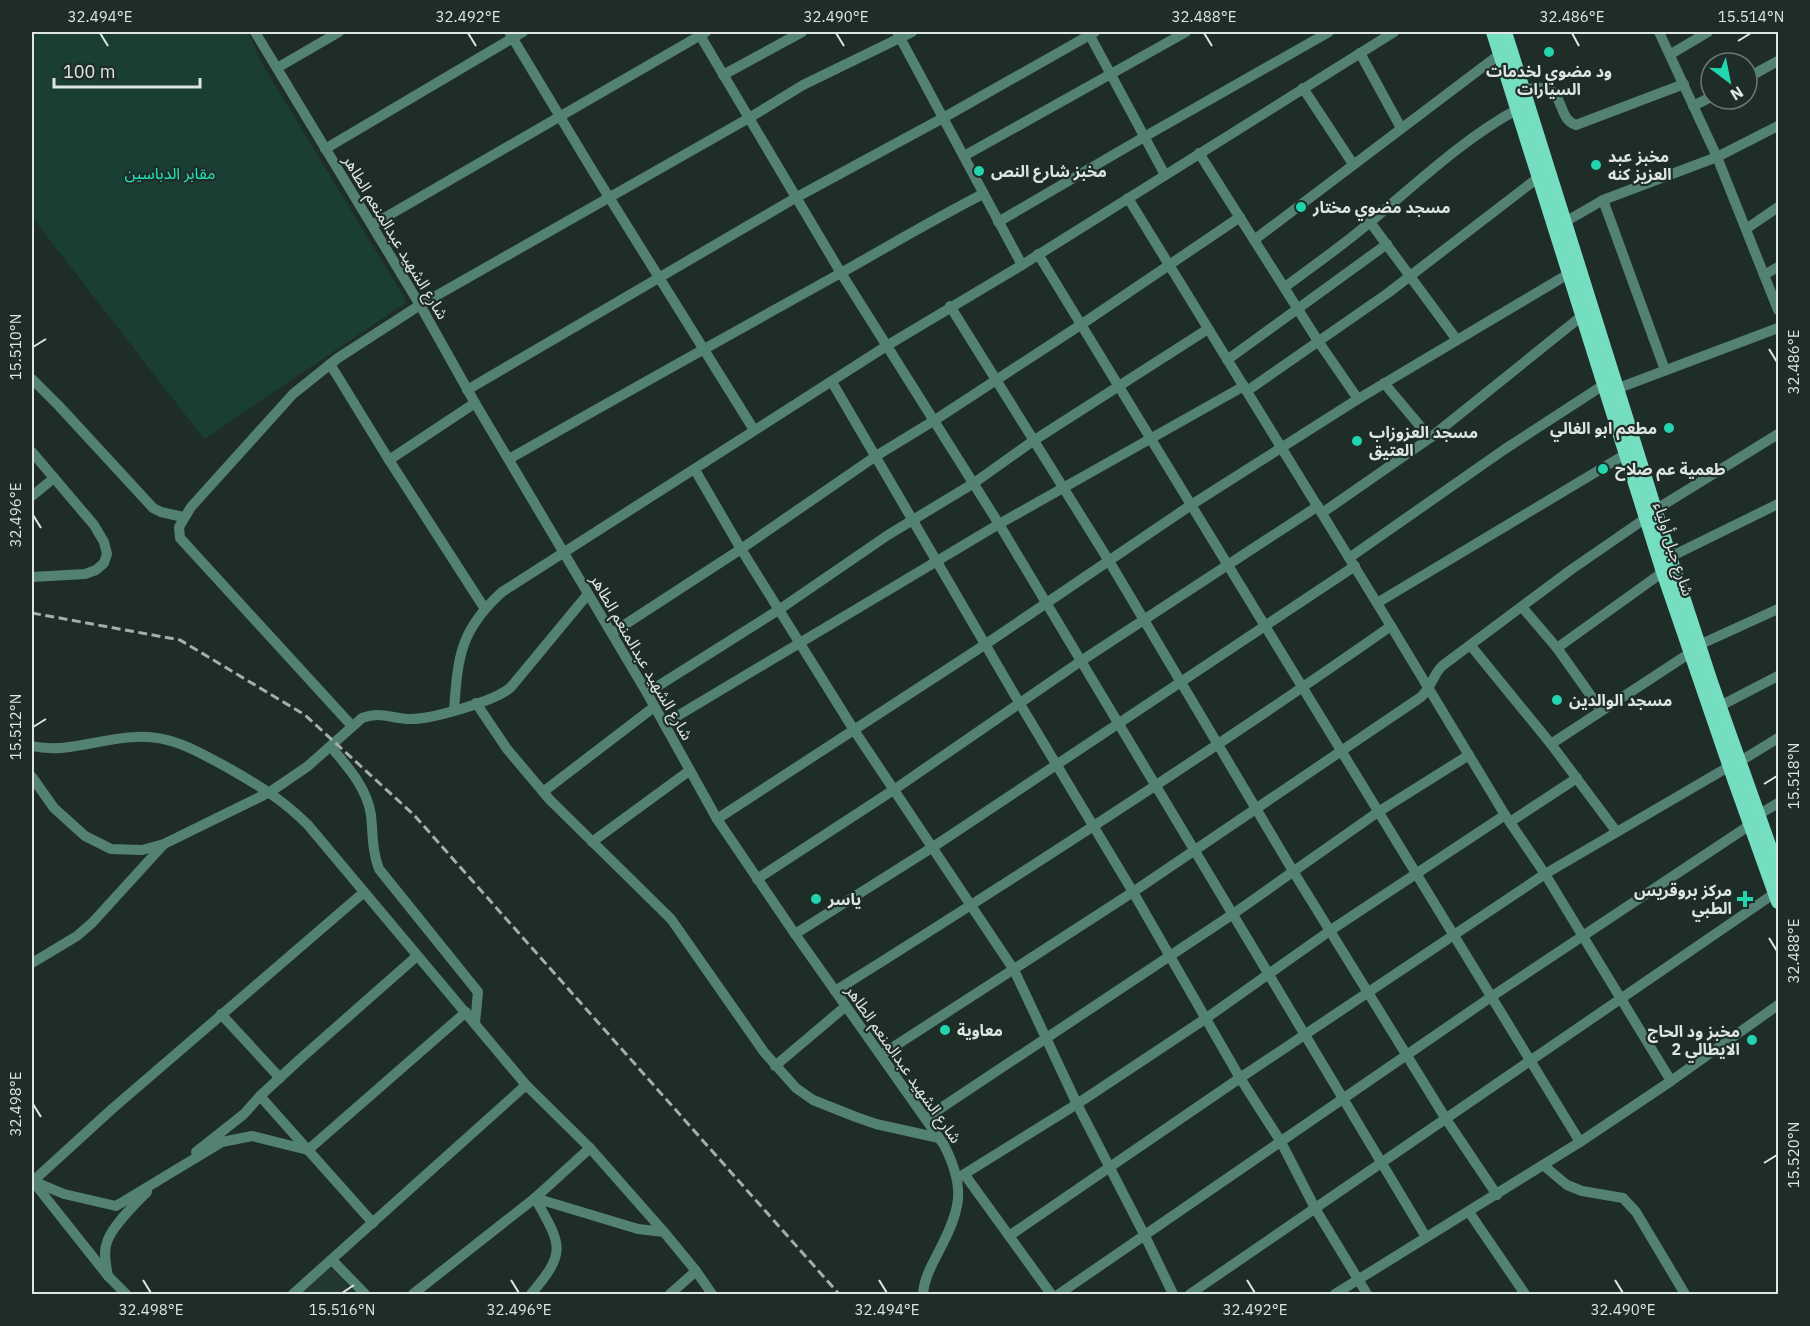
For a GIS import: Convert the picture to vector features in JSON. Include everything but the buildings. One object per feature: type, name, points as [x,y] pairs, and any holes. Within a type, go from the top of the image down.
[{"type":"main road","name":"شارع جبل أولياء","points":[[1493,32],[1583,315],[1595,335]]},
{"type":"main road","name":"شارع جبل أولياء","points":[[1505,32],[1566,222],[1595,335],[1651,514],[1663,572],[1720,706],[1734,764]]},
{"type":"main road","name":"شارع جبل أولياء","points":[[1611,386],[1626,454],[1670,557],[1695,649],[1754,820],[1777,898]]},
{"type":"main road","name":"شارع جبل أولياء","points":[[1754,820],[1779,870]]},
{"type":"street","name":"شارع الشهيد عبدالمنعم الطاهر","points":[[255,32],[420,305],[467,390],[647,693],[717,819],[795,934],[926,1118],[961,1176],[956,1213],[946,1239],[929,1271],[923,1294]]},
{"type":"street","points":[[277,68],[339,32]]},
{"type":"street","points":[[325,149],[510,34],[523,32]]},
{"type":"street","points":[[723,75],[802,32]]},
{"type":"street","points":[[352,726],[188,548],[180,538],[179,527],[183,518],[293,394],[330,364],[420,305],[609,199],[803,85],[899,35],[912,32]]},
{"type":"street","points":[[467,390],[798,197],[944,118],[1091,32],[1165,175]]},
{"type":"street","points":[[964,156],[1186,32]]},
{"type":"street","points":[[998,222],[1144,136],[1329,32]]},
{"type":"street","points":[[454,710],[457,664],[464,640],[485,609],[502,592],[950,306],[1022,265],[1360,54],[1382,35],[1394,32]]},
{"type":"street","points":[[1659,32],[1717,157],[1779,310]]},
{"type":"street","points":[[1671,54],[1708,32]]},
{"type":"street","points":[[372,225],[701,33],[723,75],[798,197],[841,273],[935,420],[1047,603],[1380,1164],[1426,1237]]},
{"type":"street","points":[[510,34],[609,199],[754,430]]},
{"type":"street","points":[[899,35],[1022,265]]},
{"type":"street","points":[[1360,54],[1401,128]]},
{"type":"street","points":[[1254,240],[1500,54]]},
{"type":"street","points":[[1759,72],[1779,61]]},
{"type":"street","points":[[1524,89],[1546,88],[1551,91],[1567,121],[1576,125],[1683,84]]},
{"type":"street","points":[[1303,88],[1353,164]]},
{"type":"street","points":[[1693,106],[1699,103]]},
{"type":"street","points":[[1285,287],[1370,222],[1429,172],[1502,118],[1518,109]]},
{"type":"street","points":[[1566,222],[1603,200],[1717,157],[1779,126]]},
{"type":"street","points":[[1199,153],[1358,399]]},
{"type":"street","points":[[664,724],[999,524],[1151,438],[1245,389],[1410,275],[1539,177]]},
{"type":"street","points":[[509,459],[841,273],[921,225],[983,194]]},
{"type":"street","points":[[1128,198],[1508,819],[1584,936],[1671,1081]]},
{"type":"street","points":[[1603,200],[1665,370]]},
{"type":"street","points":[[1746,229],[1779,207]]},
{"type":"street","points":[[612,633],[741,549],[876,456],[1082,324],[1240,217]]},
{"type":"street","points":[[1370,222],[1457,340]]},
{"type":"street","points":[[1227,360],[1387,244]]},
{"type":"street","points":[[1038,254],[1230,565],[1264,625],[1580,1142]]},
{"type":"street","points":[[1764,275],[1779,267]]},
{"type":"street","points":[[717,819],[986,644],[1191,505],[1384,383],[1570,273]]},
{"type":"street","points":[[950,306],[1109,561],[1293,871],[1370,992],[1446,1119],[1497,1195]]},
{"type":"street","points":[[757,879],[895,789],[1081,661],[1430,438],[1583,315]]},
{"type":"street","points":[[795,934],[933,847],[1264,625],[1505,449],[1611,386],[1665,370],[1779,328]]},
{"type":"street","points":[[647,693],[780,609],[888,536],[974,483],[1033,441],[1208,329]]},
{"type":"street","points":[[330,364],[485,609]]},
{"type":"street","points":[[32,380],[153,508],[183,518]]},
{"type":"street","points":[[832,382],[1093,828],[1133,892],[1205,1019],[1281,1142],[1316,1209],[1366,1294]]},
{"type":"street","points":[[1384,383],[1430,438]]},
{"type":"street","points":[[389,460],[475,403]]},
{"type":"street","points":[[881,1055],[1133,892],[1343,752],[1421,698],[1429,688],[1437,670],[1572,569],[1651,514],[1779,434]]},
{"type":"street","points":[[32,452],[94,525],[104,542],[107,554],[105,563],[85,574],[32,577]]},
{"type":"street","points":[[1377,603],[1626,454]]},
{"type":"street","points":[[695,470],[741,549],[854,730],[1014,970],[1077,1104],[1173,1294]]},
{"type":"street","points":[[32,496],[54,477]]},
{"type":"street","points":[[1670,557],[1779,504]]},
{"type":"street","points":[[1557,648],[1663,572]]},
{"type":"street","points":[[32,790],[85,836],[111,849],[142,850],[164,844],[270,792],[308,766],[362,718],[373,714],[417,719],[476,704],[500,695],[511,687],[588,594]]},
{"type":"street","points":[[1522,607],[1557,648],[1600,710]]},
{"type":"street","points":[[1551,744],[1695,649],[1779,609]]},
{"type":"street","points":[[835,991],[1093,828],[1303,688],[1391,626]]},
{"type":"street","points":[[1471,646],[1551,744],[1616,831]]},
{"type":"street","points":[[1720,706],[1779,676]]},
{"type":"street","points":[[476,704],[507,748],[543,792],[670,919],[775,1066],[796,1088],[813,1100],[876,1124],[939,1138]]},
{"type":"street","points":[[543,792],[654,707]]},
{"type":"street","points":[[32,746],[46,749],[72,748],[105,740],[137,736],[163,738],[188,745],[270,792],[290,807],[308,825],[526,1084],[591,1148],[664,1232],[696,1270],[712,1294]]},
{"type":"street","points":[[1010,1236],[1110,1170],[1240,1078],[1545,874],[1779,738]]},
{"type":"street","points":[[331,747],[357,778],[365,796],[370,813],[374,855],[379,869],[478,992],[475,1023]]},
{"type":"street","points":[[926,1118],[1233,914],[1378,812],[1469,755]]},
{"type":"street","points":[[592,843],[689,771]]},
{"type":"street","points":[[32,777],[54,808]]},
{"type":"street","points":[[1051,1294],[1010,1236],[961,1176],[1077,1104],[1416,874],[1577,778]]},
{"type":"street","points":[[1059,1294],[1407,1054],[1779,803]]},
{"type":"street","points":[[32,963],[77,936],[92,923],[164,844]]},
{"type":"street","points":[[32,1182],[112,1109],[363,893]]},
{"type":"street","points":[[1190,1294],[1620,999],[1777,898]]},
{"type":"street","points":[[108,1276],[105,1262],[106,1242],[126,1215],[155,1184],[244,1114],[260,1096],[417,956]]},
{"type":"street","points":[[1335,1294],[1580,1142],[1779,1005]]},
{"type":"street","points":[[775,1066],[846,1006]]},
{"type":"street","points":[[308,1150],[466,1012]]},
{"type":"street","points":[[221,1014],[280,1078]]},
{"type":"street","points":[[293,1294],[526,1084]]},
{"type":"street","points":[[260,1096],[373,1223]]},
{"type":"street","points":[[32,1182],[64,1194],[116,1206],[222,1142],[252,1137],[308,1150]]},
{"type":"street","points":[[413,1294],[535,1198],[591,1148]]},
{"type":"street","points":[[1543,1165],[1555,1177],[1574,1188],[1623,1198],[1636,1212],[1685,1294]]},
{"type":"street","points":[[32,1182],[108,1276],[126,1294]]},
{"type":"street","points":[[535,1198],[638,1229],[664,1232]]},
{"type":"street","points":[[531,1294],[547,1274],[558,1247],[535,1198]]},
{"type":"street","points":[[1469,1212],[1525,1294]]},
{"type":"street","points":[[333,1260],[365,1294]]},
{"type":"street","points":[[670,1294],[696,1270]]},
{"type":"shaded area","points":[[331,1268],[356,1294],[298,1294]]},
{"type":"green space","name":"مقابر الدباسين","points":[[32,32],[248,32],[264,67],[407,302],[204,439],[32,217]]},
{"type":"railway","points":[[32,613],[180,640],[305,715],[414,815],[839,1294]]},
{"type":"place","name":"ود مضوي لخدمات السيارات","points":[[1549,52]]},
{"type":"place","name":"مخبز عبد العزيز كنه","points":[[1596,165]]},
{"type":"place","name":"مخبز شارع النص","points":[[979,171]]},
{"type":"place","name":"مسجد مضوي مختار","points":[[1301,207]]},
{"type":"place","name":"مطعم ابو الغالي","points":[[1669,428]]},
{"type":"place","name":"مسجد العزوزاب العتيق","points":[[1357,441]]},
{"type":"place","name":"طعمية عم صلاح","points":[[1603,469]]},
{"type":"place","name":"مسجد الوالدين","points":[[1557,700]]},
{"type":"place","name":"ياسر","points":[[816,899]]},
{"type":"place","name":"مركز بروقريس الطبي","points":[[1745,899]]},
{"type":"place","name":"معاوية","points":[[945,1030]]},
{"type":"place","name":"مخبز ود الحاج الايطالي 2","points":[[1752,1040]]}]
